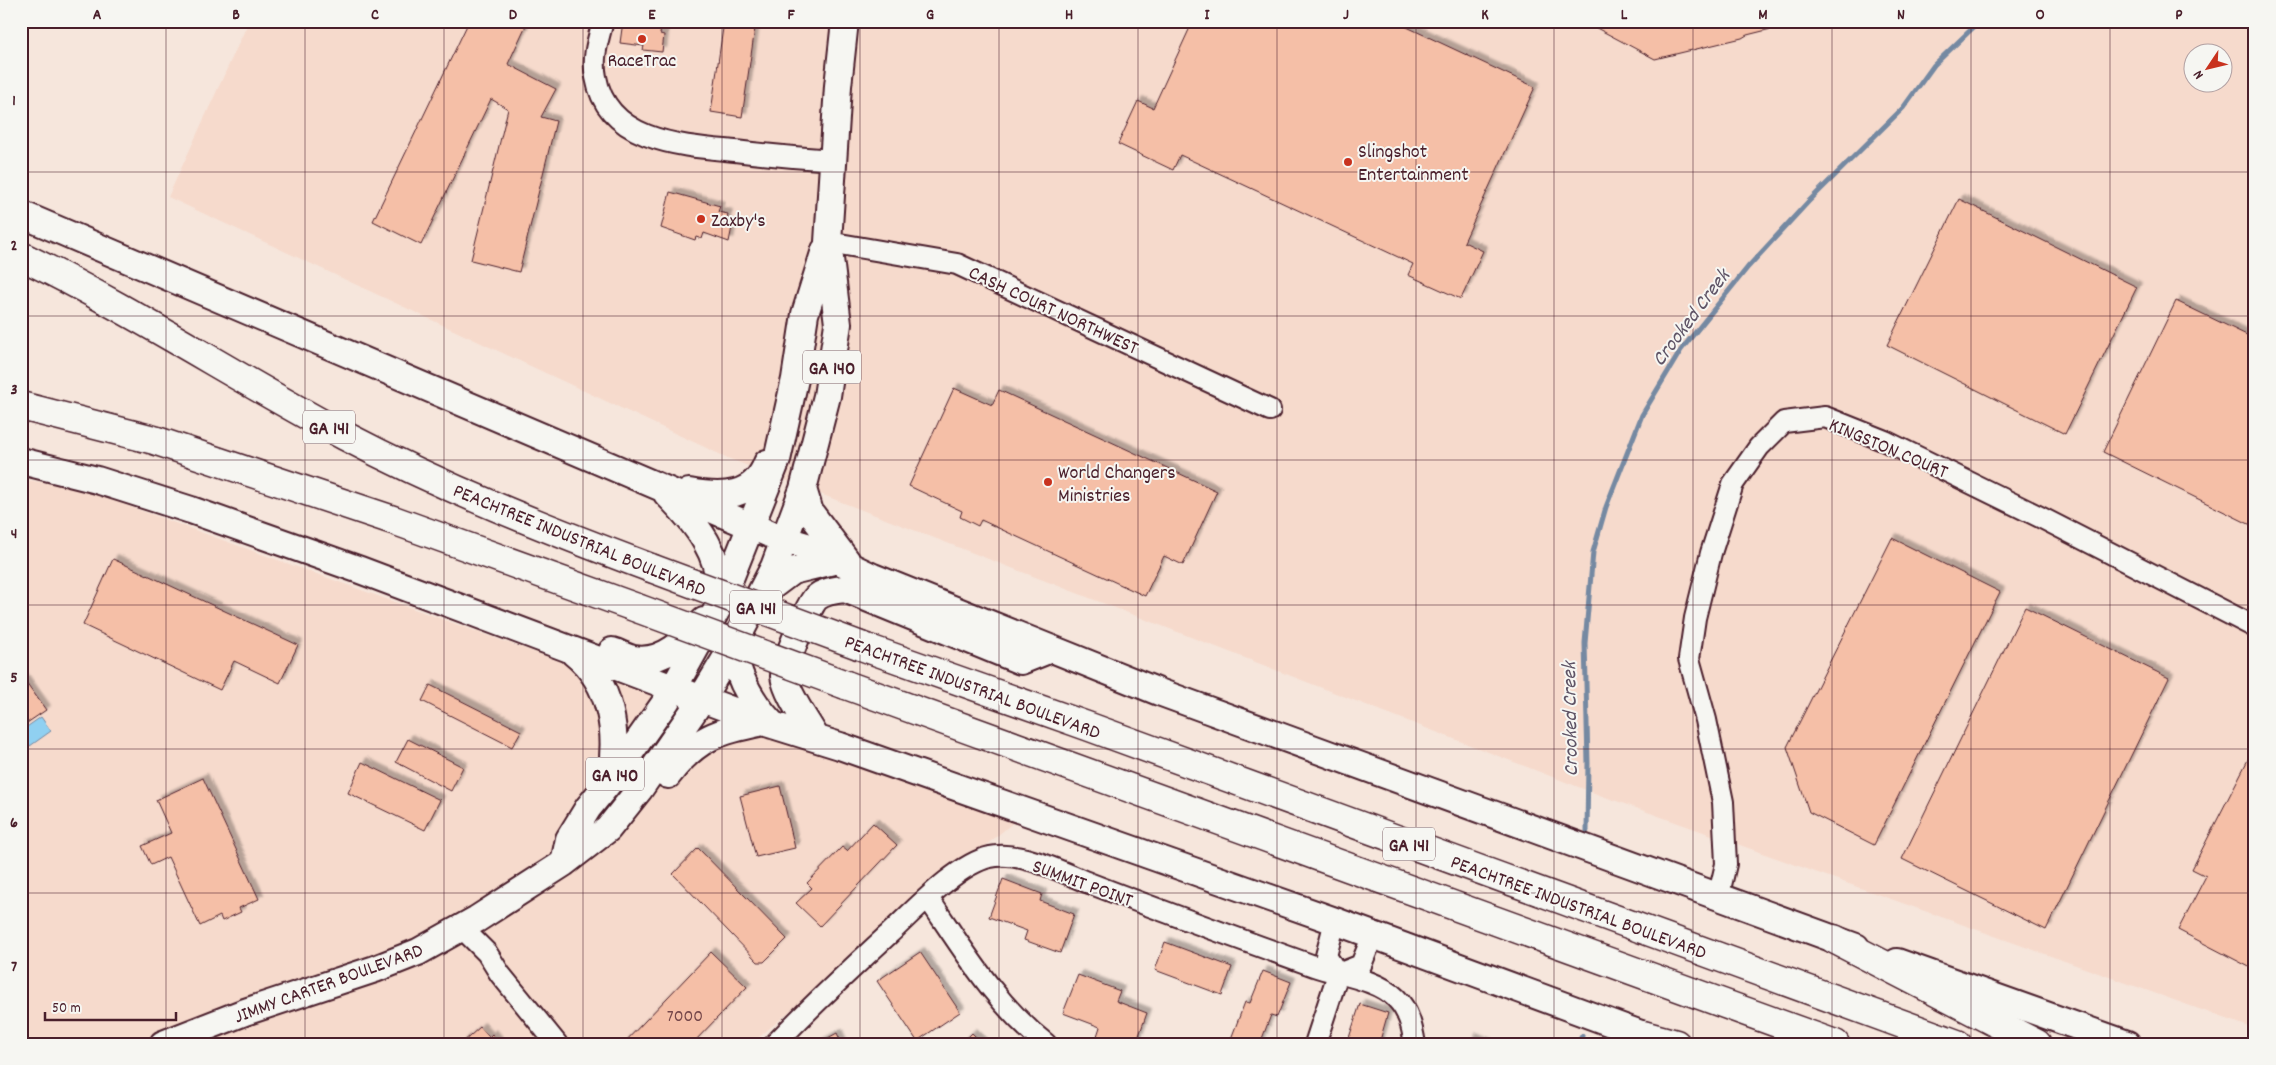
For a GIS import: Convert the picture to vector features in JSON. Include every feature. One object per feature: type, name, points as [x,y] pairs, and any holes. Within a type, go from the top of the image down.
[{"type":"highway","name":"PEACHTREE INDUSTRIAL BOULEVARD","points":[[21,256],[91,291],[303,413],[410,469],[475,499],[651,568],[861,646],[1086,726],[1957,1044]]},
{"type":"highway","name":"PEACHTREE INDUSTRIAL BOULEVARD","points":[[21,406],[154,440],[393,520],[1835,1044]]},
{"type":"highway","points":[[1834,939],[2037,1044]]},
{"type":"highway","points":[[1655,1039],[1676,1044]]},
{"type":"main road","name":"GA 140","points":[[760,596],[804,489],[827,396],[838,324],[828,242],[845,21]]},
{"type":"main road","points":[[21,214],[752,526],[786,532],[830,553],[846,564],[1177,699],[1718,898],[2127,1044]]},
{"type":"main road","name":"GA 140","points":[[564,863],[570,839],[588,808],[689,694],[725,611],[752,526],[783,439],[805,314],[828,242]]},
{"type":"main road","points":[[659,486],[711,496],[740,493],[762,477],[773,445],[789,359],[805,314]]},
{"type":"main road","points":[[21,461],[144,494],[360,570],[768,724],[816,738],[1335,921],[1655,1039]]},
{"type":"main road","points":[[659,486],[695,525],[713,558],[718,576],[719,592],[739,672],[750,695],[768,724]]},
{"type":"main road","points":[[804,489],[810,512],[846,564]]},
{"type":"main road","points":[[689,694],[700,661],[725,611],[786,532]]},
{"type":"main road","points":[[360,570],[382,565],[634,659],[654,658],[670,652],[725,611],[760,596],[792,571],[846,564]]},
{"type":"main road","points":[[816,738],[788,688],[784,674],[802,620],[816,598],[828,592],[845,589],[1021,661],[1051,649]]},
{"type":"main road","points":[[572,651],[593,672],[607,699],[614,739],[614,761],[610,781]]},
{"type":"main road","name":"JIMMY CARTER BOULEVARD","points":[[163,1044],[245,1012],[363,974],[418,952],[462,928],[564,863],[615,822],[687,720],[689,694]]},
{"type":"main road","points":[[564,863],[590,857],[621,836],[682,756],[696,744],[731,729],[768,724]]},
{"type":"street","points":[[603,21],[595,56],[598,88],[609,108],[630,127],[655,139],[684,146],[833,160]]},
{"type":"street","name":"CASH COURT NORTHWEST","points":[[828,242],[957,264],[1270,410]]},
{"type":"street","name":"KINGSTON COURT","points":[[1718,898],[1726,864],[1723,802],[1706,720],[1689,659],[1695,618],[1711,553],[1733,484],[1759,447],[1784,422],[1825,417],[1885,442],[2024,509],[2253,626]]},
{"type":"street","name":"SUMMIT POINT","points":[[775,1044],[820,996],[928,898],[973,862],[991,856],[1008,855],[1046,866],[1164,912],[1338,974],[1375,984],[1396,998],[1411,1021],[1416,1044]]},
{"type":"street","points":[[928,898],[989,986],[1025,1027],[1046,1044]]},
{"type":"street","points":[[1335,921],[1326,956],[1338,974]]},
{"type":"street","points":[[462,928],[487,953],[500,974],[557,1044]]},
{"type":"street","points":[[1338,974],[1361,965],[1373,935]]},
{"type":"street","points":[[1315,1044],[1338,974]]},
{"type":"shaded area","points":[[249,21],[2255,21],[2255,1029],[1594,793],[730,459],[168,197]]},
{"type":"shaded area","points":[[21,479],[78,488],[717,718],[1022,815],[751,1044],[21,1044]]},
{"type":"water","points":[[41,717],[51,731],[30,746],[21,731]]},
{"type":"building","points":[[469,21],[528,21],[508,64],[556,89],[541,117],[556,121],[519,272],[471,260],[508,109],[491,99],[421,245],[373,221]]},
{"type":"building","name":"RaceTrac","points":[[623,21],[662,21],[660,34],[664,35],[662,52],[643,50],[644,46],[620,43]]},
{"type":"building","name":"RaceTrac","points":[[724,21],[756,21],[742,117],[711,112]]},
{"type":"building","name":"Slingshot Entertainment","points":[[1193,21],[1394,21],[1535,87],[1464,242],[1483,251],[1461,299],[1408,275],[1413,264],[1180,155],[1173,170],[1118,144],[1138,101],[1153,108]]},
{"type":"building","points":[[1588,21],[1790,21],[1783,26],[1742,38],[1655,59],[1587,23]]},
{"type":"building","points":[[670,192],[720,206],[718,212],[728,214],[725,225],[732,227],[729,242],[704,233],[702,239],[696,237],[695,240],[661,228]]},
{"type":"building","points":[[1959,199],[2137,287],[2065,434],[1887,345]]},
{"type":"building","points":[[2176,301],[2255,339],[2255,527],[2103,452]]},
{"type":"building","points":[[954,388],[992,405],[999,390],[1217,491],[1183,565],[1164,556],[1145,596],[981,520],[978,526],[960,517],[962,511],[909,486]]},
{"type":"building","points":[[1892,538],[2000,592],[1874,845],[1809,812],[1787,747]]},
{"type":"building","points":[[113,559],[298,645],[280,683],[234,661],[220,690],[83,625]]},
{"type":"building","points":[[2025,607],[2169,678],[2046,930],[1902,859]]},
{"type":"building","points":[[21,675],[46,710],[21,727]]},
{"type":"building","points":[[430,685],[521,731],[512,747],[422,701]]},
{"type":"building","points":[[408,739],[463,767],[451,791],[396,762]]},
{"type":"building","points":[[2255,746],[2255,970],[2178,930],[2206,876],[2192,869]]},
{"type":"building","points":[[362,762],[440,800],[425,830],[348,793]]},
{"type":"building","points":[[203,778],[259,899],[239,908],[241,912],[222,921],[220,916],[200,926],[168,857],[151,865],[142,846],[171,833],[156,800]]},
{"type":"building","points":[[780,786],[795,848],[756,857],[740,796]]},
{"type":"building","points":[[873,823],[897,845],[820,926],[796,903],[812,888],[807,883],[842,847],[847,851]]},
{"type":"building","points":[[698,848],[787,939],[764,962],[758,962],[673,874]]},
{"type":"building","points":[[1003,879],[1042,894],[1040,901],[1074,914],[1060,953],[1024,940],[1027,931],[989,917]]},
{"type":"building","points":[[1165,942],[1232,967],[1222,995],[1155,970]]},
{"type":"building","points":[[711,952],[747,987],[692,1044],[623,1044]]},
{"type":"building","points":[[920,952],[960,1012],[917,1041],[877,981]]},
{"type":"building","points":[[1263,971],[1291,982],[1277,1017],[1271,1015],[1260,1044],[1229,1044],[1245,1002],[1250,1003]]},
{"type":"building","points":[[1078,975],[1120,991],[1116,1001],[1147,1013],[1136,1044],[1116,1044],[1097,1036],[1100,1027],[1063,1013]]},
{"type":"building","points":[[1360,1004],[1388,1013],[1379,1044],[1347,1044]]},
{"type":"building","points":[[480,1027],[489,1037],[492,1034],[500,1044],[461,1044]]},
{"type":"building","points":[[837,1033],[842,1044],[817,1044]]},
{"type":"building","points":[[972,1033],[983,1044],[961,1044]]},
{"type":"building","points":[[1472,1037],[1488,1044],[1469,1044]]},
{"type":"waterway","name":"Crooked Creek","points":[[1587,831],[1588,763],[1585,643],[1593,552],[1606,507],[1642,415],[1681,350],[1748,267],[1808,202],[1903,108],[1934,65],[1980,21]]},
{"type":"waterway","name":"Crooked Creek","points":[[1577,1044],[1582,1036]]},
{"type":"place","name":"RaceTrac","points":[[642,39]]},
{"type":"place","name":"Slingshot Entertainment","points":[[1348,162]]},
{"type":"place","name":"Zaxby's","points":[[701,219]]},
{"type":"place","name":"World Changers Ministries","points":[[1048,482]]}]
